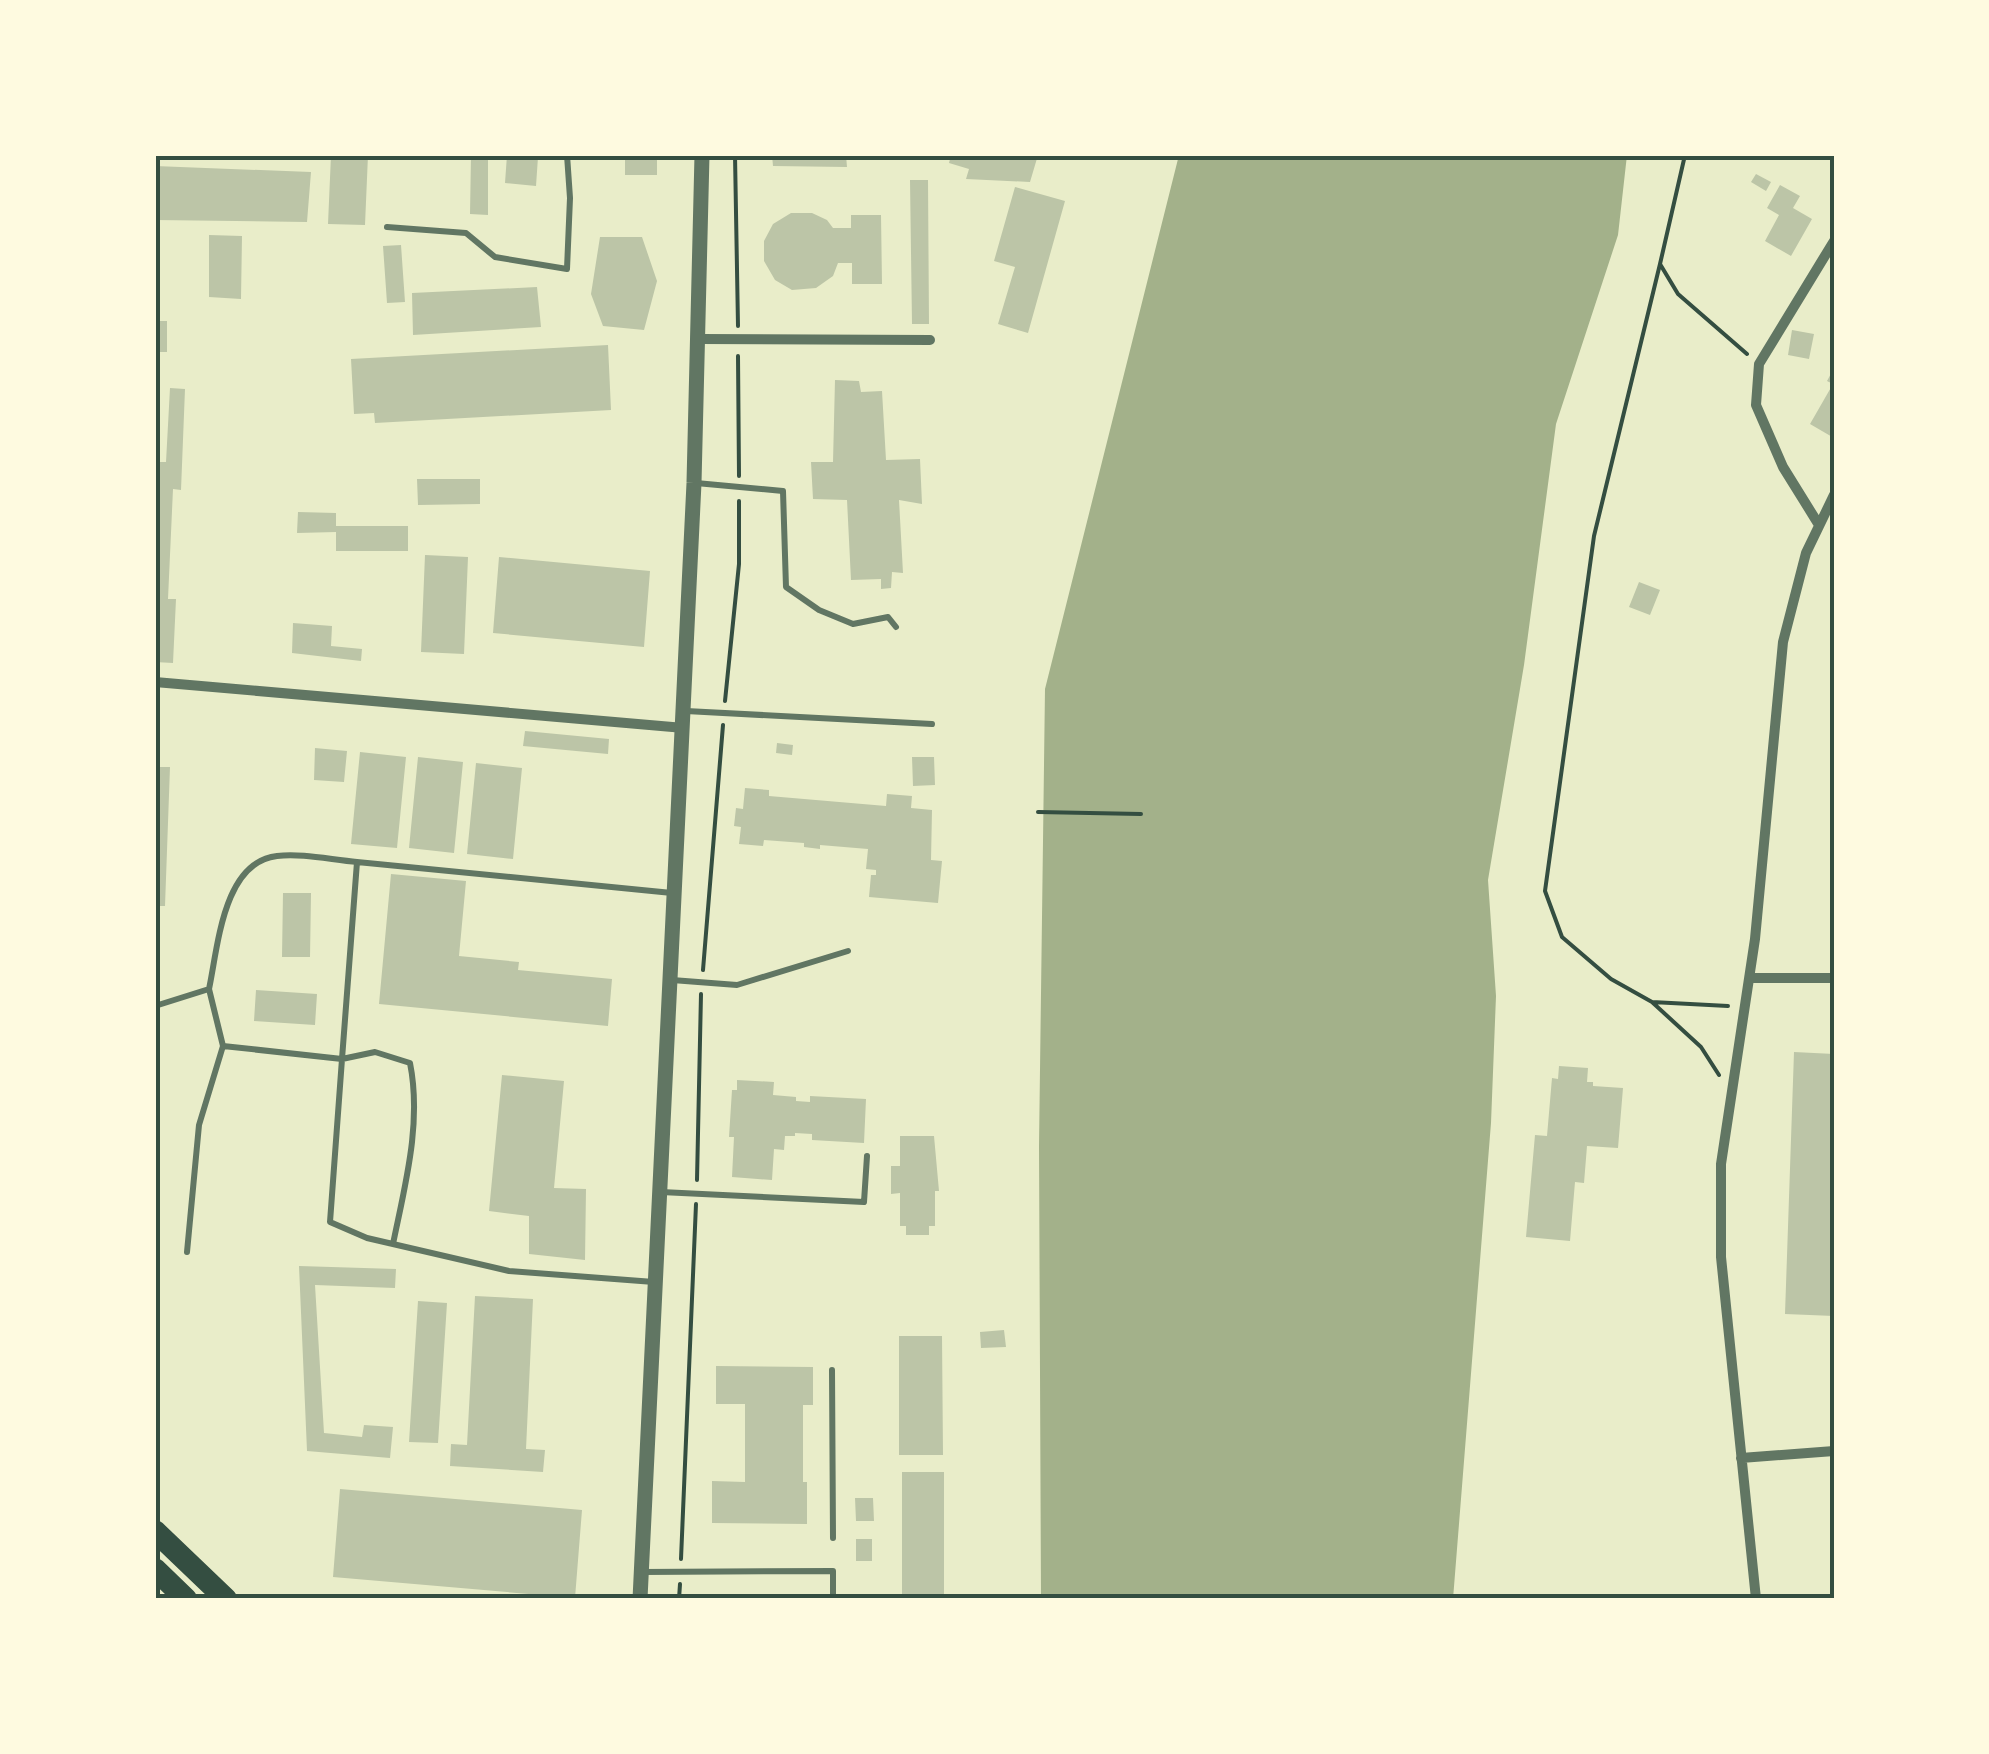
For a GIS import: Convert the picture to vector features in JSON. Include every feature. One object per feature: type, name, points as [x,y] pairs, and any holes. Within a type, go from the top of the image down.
[{"type":"highway","points":[[155,1532],[226,1599]]},
{"type":"highway","points":[[155,1569],[186,1599]]},
{"type":"street","points":[[640,1599],[684,719],[700,339],[702,155]]},
{"type":"street","points":[[1818,525],[1784,468],[1756,405],[1758,364],[1834,240]]},
{"type":"street","points":[[700,339],[930,340]]},
{"type":"street","points":[[1756,1599],[1719,1224],[1722,1164],[1750,978],[1783,642],[1806,553],[1834,495]]},
{"type":"street","points":[[155,682],[684,719]]},
{"type":"street","points":[[1750,978],[1834,978]]},
{"type":"street","points":[[1741,1458],[1834,1451]]},
{"type":"lane","points":[[387,227],[466,233],[494,256],[534,266],[567,268],[567,155]]},
{"type":"lane","points":[[694,483],[782,490],[786,587],[820,610],[852,624],[888,617],[896,627]]},
{"type":"lane","points":[[684,719],[724,712],[932,724]]},
{"type":"lane","points":[[187,1252],[198,1125],[222,1046],[209,989],[228,897],[250,866],[275,856],[676,894]]},
{"type":"lane","points":[[356,862],[330,1222],[367,1238],[510,1271],[656,1282]]},
{"type":"lane","points":[[671,980],[737,985],[848,951]]},
{"type":"lane","points":[[155,1006],[209,989]]},
{"type":"lane","points":[[222,1046],[342,1059],[375,1052],[410,1064],[417,1097],[393,1244]]},
{"type":"lane","points":[[660,1192],[864,1202],[867,1156]]},
{"type":"lane","points":[[832,1370],[833,1538]]},
{"type":"lane","points":[[641,1572],[833,1571],[833,1599]]},
{"type":"path","points":[[679,1599],[701,1002],[739,564],[736,155]]},
{"type":"path","points":[[1685,155],[1594,536],[1546,891],[1562,937],[1611,979],[1652,1002],[1701,1046],[1732,1094]]},
{"type":"path","points":[[1660,264],[1678,294],[1758,364]]},
{"type":"path","points":[[1038,812],[1141,814]]},
{"type":"path","points":[[1652,1002],[1745,1007]]},
{"type":"shaded area","points":[[1179,155],[1627,155],[1618,235],[1556,424],[1524,665],[1488,880],[1496,996],[1491,1123],[1453,1599],[1041,1599],[1039,1146],[1045,689]]},
{"type":"building","points":[[331,155],[368,155],[365,225],[328,224]]},
{"type":"building","points":[[471,155],[488,155],[488,215],[470,214]]},
{"type":"building","points":[[507,155],[538,157],[536,186],[505,183]]},
{"type":"building","points":[[625,155],[657,155],[657,175],[625,175]]},
{"type":"building","points":[[772,155],[846,155],[847,167],[773,166]]},
{"type":"building","points":[[951,155],[1038,155],[1030,182],[966,179],[969,169],[949,163]]},
{"type":"building","points":[[155,166],[311,172],[307,222],[155,220]]},
{"type":"building","points":[[1756,174],[1771,182],[1766,191],[1751,182]]},
{"type":"building","points":[[910,180],[928,180],[929,324],[912,324]]},
{"type":"building","points":[[1780,185],[1800,196],[1793,208],[1812,219],[1791,256],[1765,241],[1779,215],[1767,208]]},
{"type":"building","points":[[1015,187],[1065,201],[1028,333],[998,324],[1015,267],[994,261]]},
{"type":"building","points":[[791,213],[812,213],[827,220],[833,228],[851,228],[851,215],[881,215],[882,284],[852,284],[852,263],[838,263],[833,276],[816,288],[792,290],[775,280],[764,261],[764,241],[773,224]]},
{"type":"building","points":[[209,235],[242,236],[241,299],[209,297]]},
{"type":"building","points":[[600,237],[642,237],[657,281],[644,330],[603,326],[591,294]]},
{"type":"building","points":[[401,245],[405,302],[387,303],[383,246]]},
{"type":"building","points":[[537,287],[541,327],[413,335],[412,293]]},
{"type":"building","points":[[155,321],[167,321],[167,352],[155,352]]},
{"type":"building","points":[[1792,330],[1814,334],[1809,359],[1788,355]]},
{"type":"building","points":[[608,345],[611,410],[375,423],[374,413],[354,414],[351,359]]},
{"type":"building","points":[[1834,368],[1834,438],[1810,424],[1833,384],[1827,381]]},
{"type":"building","points":[[835,380],[859,381],[861,392],[882,391],[886,460],[920,459],[922,504],[899,500],[903,573],[892,572],[891,588],[881,589],[881,579],[851,580],[847,500],[813,499],[811,462],[833,462]]},
{"type":"building","points":[[170,388],[185,389],[181,490],[173,489],[168,599],[176,599],[173,663],[155,662],[156,462],[166,462]]},
{"type":"building","points":[[417,479],[480,479],[480,504],[418,505]]},
{"type":"building","points":[[298,512],[336,513],[336,526],[408,526],[408,551],[336,551],[336,532],[297,533]]},
{"type":"building","points":[[425,555],[468,557],[464,654],[421,652]]},
{"type":"building","points":[[499,557],[650,571],[644,647],[493,633]]},
{"type":"building","points":[[1639,582],[1660,590],[1650,615],[1629,607]]},
{"type":"building","points":[[293,623],[332,626],[331,646],[362,649],[361,661],[292,653]]},
{"type":"building","points":[[525,731],[609,739],[608,754],[523,746]]},
{"type":"building","points":[[777,743],[793,745],[792,755],[776,753]]},
{"type":"building","points":[[315,748],[347,751],[344,782],[314,780]]},
{"type":"building","points":[[360,752],[406,757],[397,848],[351,844]]},
{"type":"building","points":[[418,757],[463,762],[454,853],[409,848]]},
{"type":"building","points":[[912,757],[934,757],[935,785],[913,786]]},
{"type":"building","points":[[476,763],[522,768],[513,859],[467,854]]},
{"type":"building","points":[[155,767],[170,767],[165,906],[155,906]]},
{"type":"building","points":[[745,788],[769,790],[769,796],[886,806],[887,794],[912,796],[911,808],[932,810],[931,860],[942,861],[938,903],[869,897],[871,875],[876,875],[876,870],[866,869],[868,849],[820,845],[820,849],[804,847],[804,843],[764,840],[763,846],[739,844],[741,827],[734,826],[736,808],[743,809]]},
{"type":"building","points":[[391,874],[466,881],[459,956],[519,962],[518,970],[612,979],[608,1026],[379,1004]]},
{"type":"building","points":[[283,893],[311,893],[310,957],[282,957]]},
{"type":"building","points":[[256,990],[317,994],[315,1025],[254,1021]]},
{"type":"building","points":[[1794,1052],[1834,1054],[1834,1316],[1785,1314]]},
{"type":"building","points":[[1559,1066],[1588,1068],[1587,1082],[1593,1082],[1593,1086],[1623,1088],[1618,1148],[1587,1146],[1584,1183],[1575,1182],[1570,1241],[1526,1237],[1535,1135],[1547,1136],[1552,1078],[1558,1079]]},
{"type":"building","points":[[502,1075],[564,1081],[554,1188],[586,1189],[585,1260],[529,1254],[529,1216],[489,1211]]},
{"type":"building","points":[[737,1080],[774,1082],[773,1095],[796,1097],[796,1101],[810,1102],[810,1096],[866,1099],[864,1143],[812,1140],[812,1134],[795,1133],[785,1136],[784,1150],[774,1149],[772,1180],[732,1177],[734,1137],[729,1137],[732,1090],[737,1090]]},
{"type":"building","points":[[900,1136],[934,1136],[939,1191],[935,1191],[935,1226],[929,1226],[929,1235],[906,1235],[906,1226],[900,1226],[900,1193],[891,1194],[891,1166],[900,1166]]},
{"type":"building","points":[[299,1266],[396,1269],[395,1288],[315,1285],[324,1433],[362,1437],[364,1425],[393,1427],[390,1458],[307,1451]]},
{"type":"building","points":[[475,1296],[533,1299],[526,1449],[545,1450],[543,1472],[450,1466],[451,1444],[467,1445]]},
{"type":"building","points":[[418,1301],[447,1303],[438,1443],[409,1442]]},
{"type":"building","points":[[1004,1330],[1006,1347],[981,1348],[980,1332]]},
{"type":"building","points":[[899,1336],[942,1336],[943,1455],[899,1455]]},
{"type":"building","points":[[716,1366],[813,1367],[813,1405],[803,1405],[807,1524],[712,1523],[712,1481],[745,1482],[745,1404],[716,1404]]},
{"type":"building","points":[[902,1472],[944,1472],[944,1599],[902,1599]]},
{"type":"building","points":[[340,1489],[582,1510],[575,1598],[333,1577]]},
{"type":"building","points":[[855,1498],[873,1498],[874,1521],[856,1521]]},
{"type":"building","points":[[856,1539],[872,1539],[872,1561],[856,1561]]}]
